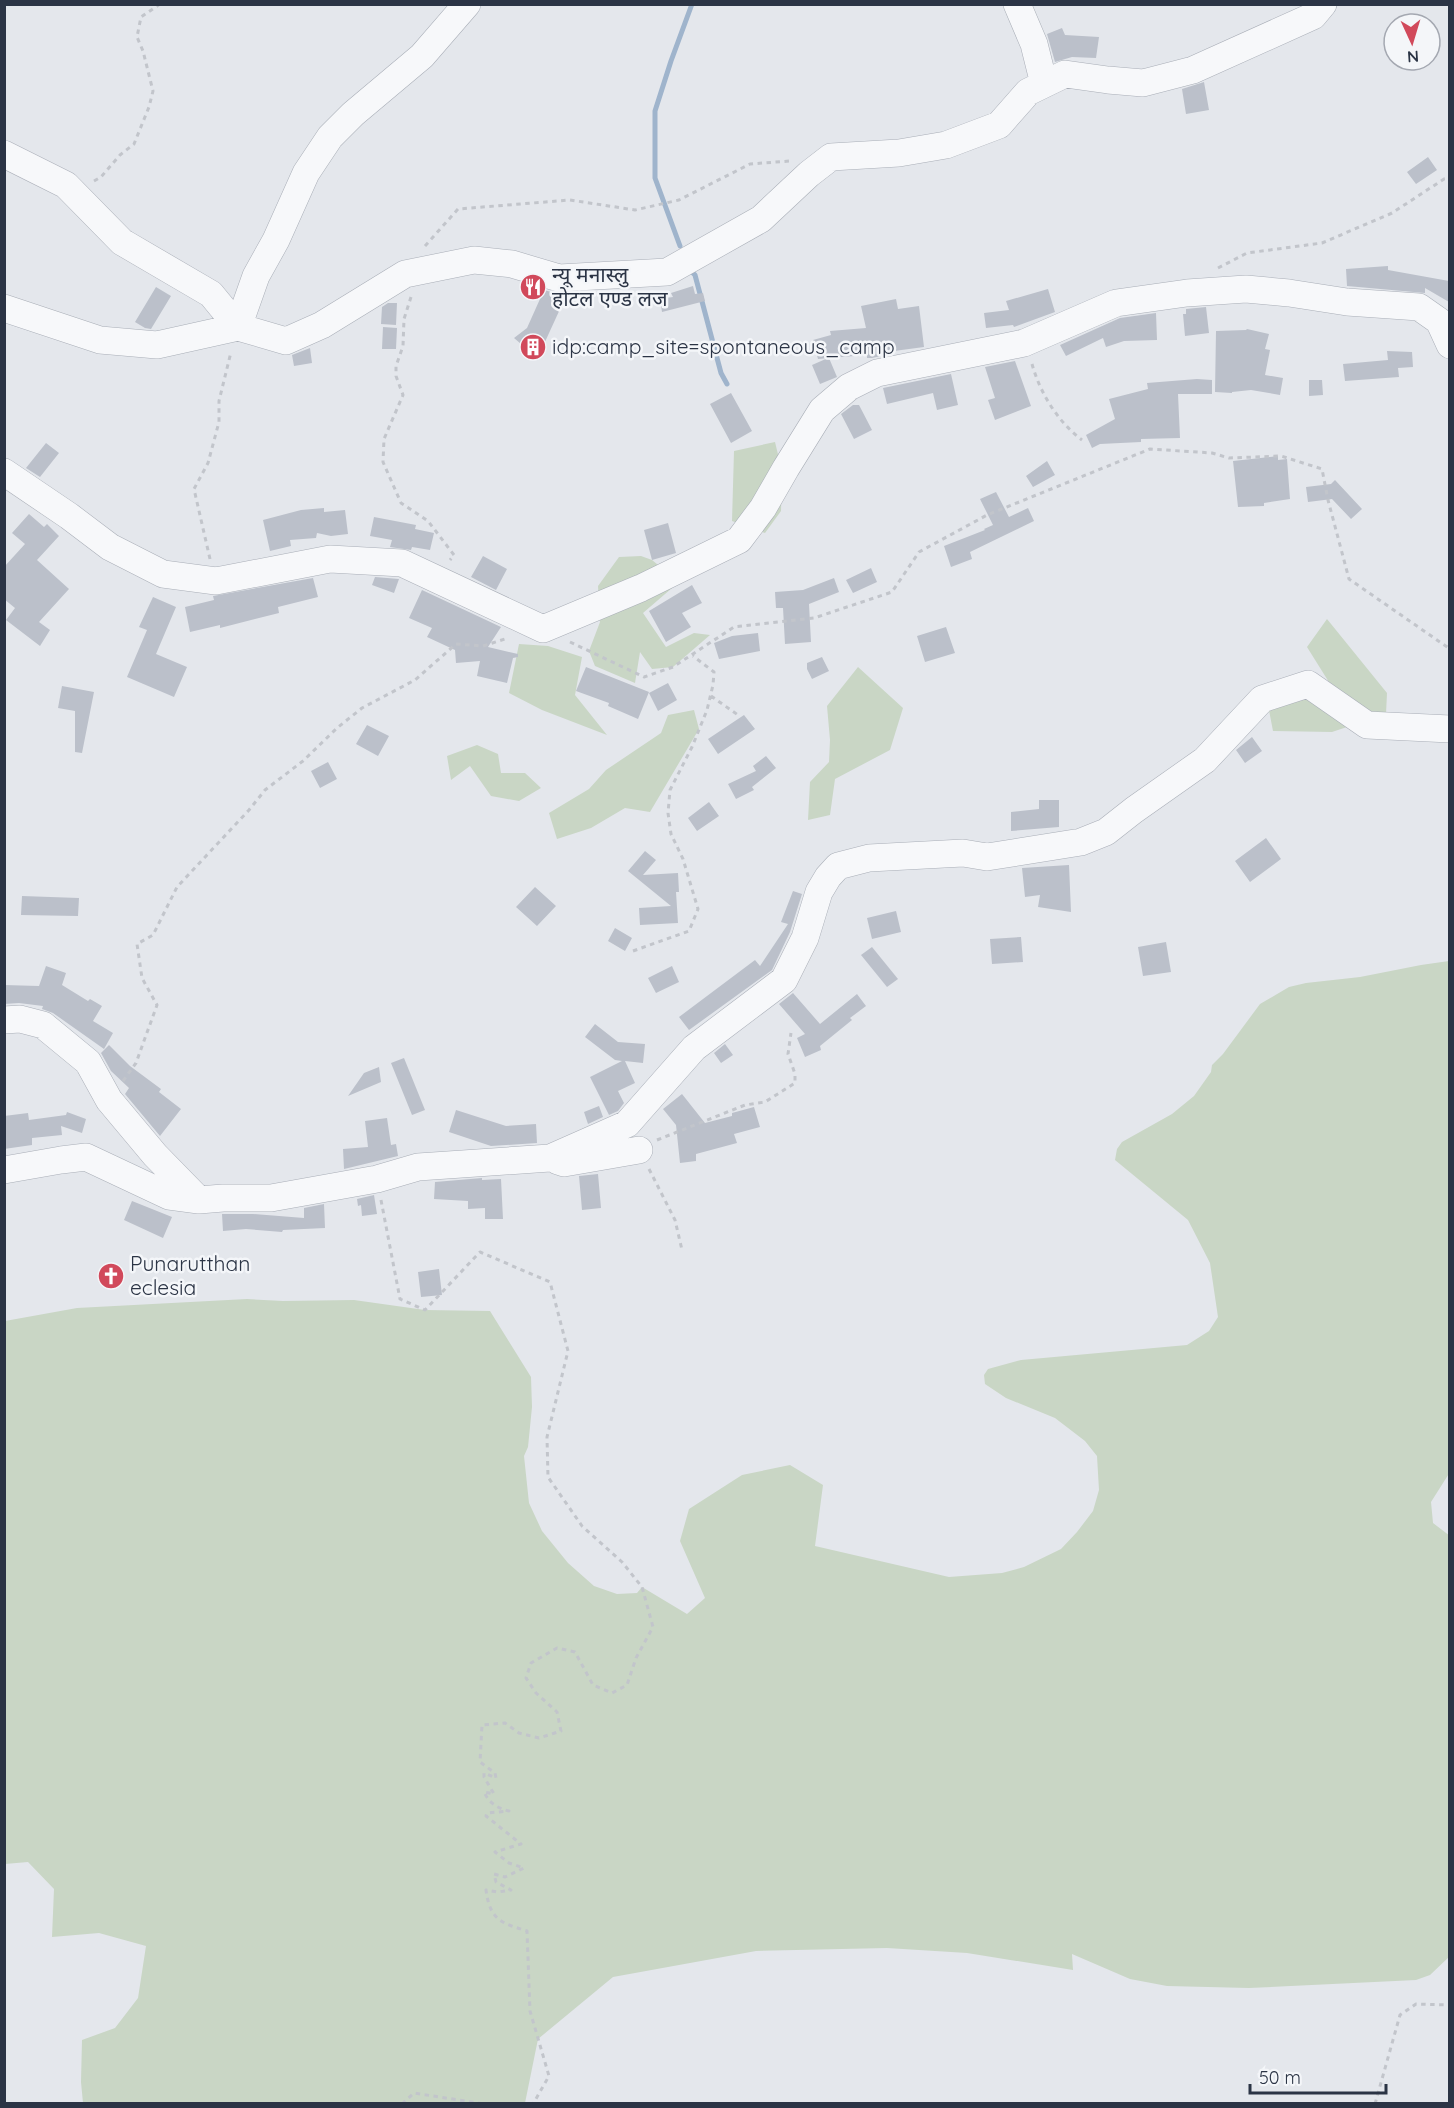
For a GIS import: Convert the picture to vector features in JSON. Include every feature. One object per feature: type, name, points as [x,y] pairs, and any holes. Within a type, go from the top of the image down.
[{"type":"street","points":[[238,327],[256,276],[276,240],[306,173],[330,136],[422,56],[467,4]]},
{"type":"street","points":[[1017,4],[1034,44],[1044,84]]},
{"type":"street","points":[[4,308],[100,340],[157,345],[238,327],[286,341],[322,326],[405,274],[474,260],[512,264],[559,278],[667,272],[761,219],[809,174],[831,157],[899,153],[946,145],[999,125],[1028,92],[1065,74],[1143,83],[1193,70],[1313,16],[1323,4]]},
{"type":"street","points":[[4,154],[66,185],[122,242],[211,294],[238,327]]},
{"type":"street","points":[[4,472],[69,516],[110,548],[163,574],[216,581],[330,559],[402,563],[543,629],[641,588],[739,540],[763,508],[822,410],[849,387],[877,373],[1024,343],[1116,303],[1246,289],[1347,302],[1419,307],[1439,321],[1449,345]]},
{"type":"street","points":[[4,1170],[86,1157],[169,1196],[199,1200],[271,1198],[377,1179],[418,1167],[550,1158],[627,1124],[694,1048],[784,980],[805,938],[819,892],[838,866],[869,858],[963,853],[987,857],[1081,842],[1106,832],[1205,760],[1262,699],[1308,684],[1367,725],[1449,729]]},
{"type":"street","points":[[4,1020],[20,1019],[43,1025],[88,1062],[109,1100],[156,1155],[199,1200]]},
{"type":"street","points":[[550,1158],[564,1163],[639,1150]]},
{"type":"path","points":[[66,185],[85,186],[101,177],[120,155],[135,144],[153,91],[137,37],[141,17],[160,4]]},
{"type":"path","points":[[436,579],[454,555],[428,521],[401,503],[383,462],[384,439],[403,395],[396,376],[396,366],[403,346],[404,320],[417,278],[418,271],[413,259],[458,209],[570,200],[634,210],[679,200],[750,164],[796,160]]},
{"type":"path","points":[[1216,269],[1247,253],[1322,243],[1392,213],[1449,178]]},
{"type":"path","points":[[216,581],[194,489],[208,463],[219,422],[219,401],[238,327]]},
{"type":"path","points":[[1024,343],[1040,386],[1067,429],[1082,440]]},
{"type":"path","points":[[109,1100],[136,1063],[157,1005],[142,978],[138,944],[153,935],[165,906],[177,887],[265,790],[303,761],[337,728],[362,708],[415,680],[456,644],[483,646],[543,629],[644,677],[673,667],[693,656],[708,643],[734,627],[814,618],[892,592],[919,552],[987,515],[1150,449],[1212,453],[1229,458],[1281,456],[1322,469],[1328,500],[1350,579],[1449,649]]},
{"type":"path","points":[[633,951],[689,931],[698,909],[683,859],[671,834],[668,813],[670,790],[692,747],[711,696],[714,672],[693,656]]},
{"type":"path","points":[[711,696],[738,715]]},
{"type":"path","points":[[682,1250],[675,1220],[639,1150],[667,1134],[746,1104],[765,1102],[795,1083],[795,1074],[788,1054],[791,1033]]},
{"type":"path","points":[[377,1179],[400,1299],[425,1310],[480,1252],[550,1282],[568,1351],[547,1437],[548,1477],[582,1526],[621,1562],[642,1587],[653,1627],[636,1658],[627,1685],[612,1694],[593,1685],[575,1653],[556,1648],[531,1663],[526,1678],[536,1693],[557,1713],[561,1731],[539,1738],[519,1733],[505,1723],[482,1725],[480,1761],[495,1773],[496,1778],[484,1773],[494,1794],[484,1792],[498,1808],[508,1811],[487,1813],[486,1816],[521,1844],[495,1852],[509,1863],[524,1868],[505,1877],[494,1874],[495,1882],[511,1890],[498,1892],[486,1890],[488,1906],[500,1923],[527,1931],[530,2011],[549,2076],[533,2103]]},
{"type":"path","points":[[1375,2103],[1400,2014],[1416,2004],[1449,2005]]},
{"type":"path","points":[[402,2103],[414,2093],[484,2103]]},
{"type":"green space","points":[[775,442],[782,471],[781,511],[765,533],[732,521],[734,451]]},
{"type":"green space","points":[[641,556],[652,560],[679,582],[643,613],[666,647],[694,633],[710,635],[673,667],[652,669],[640,652],[635,683],[595,666],[589,651],[600,622],[598,586],[619,557]]},
{"type":"green space","points":[[1327,619],[1387,693],[1386,714],[1332,732],[1273,731],[1268,705],[1295,692],[1337,695],[1307,647]]},
{"type":"green space","points":[[519,644],[548,646],[582,657],[575,695],[607,735],[542,710],[509,693]]},
{"type":"green space","points":[[858,667],[903,708],[890,750],[835,779],[830,815],[808,820],[810,782],[829,762],[827,706]]},
{"type":"green space","points":[[694,710],[699,729],[650,812],[625,808],[591,828],[557,839],[549,813],[589,789],[606,770],[661,733],[668,715]]},
{"type":"green space","points":[[477,745],[498,754],[501,773],[525,773],[541,788],[519,801],[491,796],[470,766],[451,780],[447,756]]},
{"type":"green space","points":[[1449,961],[1450,1472],[1431,1502],[1433,1523],[1450,1536],[1450,1956],[1430,1975],[1416,1980],[1249,1988],[1167,1986],[1130,1979],[1072,1954],[1073,1970],[967,1953],[887,1948],[756,1951],[613,1977],[538,2039],[525,2103],[83,2103],[82,2040],[115,2028],[138,1998],[146,1946],[99,1933],[52,1937],[54,1889],[28,1862],[5,1864],[5,1321],[77,1308],[247,1299],[354,1300],[425,1310],[490,1311],[531,1377],[532,1407],[528,1447],[524,1456],[529,1503],[542,1531],[568,1563],[594,1586],[617,1594],[637,1593],[642,1587],[687,1614],[705,1598],[680,1541],[689,1509],[742,1475],[790,1465],[823,1485],[815,1546],[949,1577],[1002,1573],[1024,1567],[1061,1549],[1077,1532],[1093,1511],[1099,1490],[1097,1456],[1085,1441],[1055,1418],[1006,1398],[985,1384],[984,1375],[988,1369],[1021,1360],[1187,1345],[1209,1331],[1218,1317],[1210,1263],[1188,1220],[1115,1160],[1117,1149],[1122,1142],[1172,1114],[1194,1096],[1211,1072],[1212,1065],[1223,1054],[1260,1004],[1289,987]]},
{"type":"building","points":[[1062,28],[1065,35],[1099,37],[1096,58],[1072,57],[1055,62],[1047,34]]},
{"type":"building","points":[[1204,82],[1209,110],[1186,114],[1182,89]]},
{"type":"building","points":[[1428,157],[1437,170],[1416,184],[1407,172]]},
{"type":"building","points":[[1388,266],[1388,270],[1449,281],[1449,302],[1425,288],[1425,293],[1347,286],[1346,269]]},
{"type":"building","points":[[693,286],[695,294],[703,293],[705,301],[662,312],[660,299],[673,297],[671,293]]},
{"type":"building","points":[[156,287],[171,296],[151,329],[145,328],[135,322]]},
{"type":"building","points":[[1048,289],[1055,312],[1014,327],[1013,325],[986,328],[984,313],[1009,310],[1006,301]]},
{"type":"building","points":[[544,290],[566,296],[544,344],[534,355],[514,338],[527,328]]},
{"type":"building","points":[[896,299],[898,309],[919,306],[924,347],[894,351],[894,353],[872,358],[867,358],[867,355],[829,358],[837,377],[820,384],[812,365],[828,358],[818,359],[813,340],[831,335],[830,331],[866,328],[861,306]]},
{"type":"building","points":[[388,303],[397,303],[396,325],[381,324],[382,307]]},
{"type":"building","points":[[1206,307],[1209,333],[1185,336],[1183,314],[1186,314],[1186,309]]},
{"type":"building","points":[[1156,313],[1157,340],[1124,341],[1106,347],[1103,338],[1066,356],[1060,345],[1120,318]]},
{"type":"building","points":[[383,327],[397,328],[396,349],[382,349]]},
{"type":"building","points":[[1247,329],[1269,334],[1265,349],[1270,350],[1265,375],[1283,378],[1280,395],[1251,390],[1232,393],[1215,392],[1216,331]]},
{"type":"building","points":[[310,348],[312,363],[294,366],[292,355]]},
{"type":"building","points":[[1387,351],[1412,352],[1413,367],[1398,368],[1399,377],[1345,381],[1343,364],[1388,360]]},
{"type":"building","points":[[1015,361],[1031,406],[995,420],[988,400],[995,398],[985,367]]},
{"type":"building","points":[[951,374],[958,405],[937,410],[933,393],[887,404],[883,388]]},
{"type":"building","points":[[1212,380],[1212,394],[1178,394],[1180,438],[1141,439],[1141,442],[1100,444],[1092,448],[1086,435],[1115,419],[1109,399],[1148,389],[1147,383]]},
{"type":"building","points":[[1309,380],[1322,380],[1323,395],[1309,396]]},
{"type":"building","points":[[731,393],[752,431],[731,443],[710,404]]},
{"type":"building","points":[[853,405],[859,405],[872,430],[854,439],[841,414]]},
{"type":"building","points":[[46,443],[59,453],[40,477],[26,468]]},
{"type":"building","points":[[1278,456],[1278,460],[1287,459],[1290,499],[1264,503],[1264,506],[1238,507],[1233,461]]},
{"type":"building","points":[[1047,461],[1055,475],[1033,487],[1026,476]]},
{"type":"building","points":[[1335,480],[1362,509],[1351,519],[1332,499],[1308,502],[1306,487],[1331,484]]},
{"type":"building","points":[[996,492],[1009,517],[1028,508],[1034,521],[970,552],[972,559],[951,567],[944,546],[993,525],[980,499]]},
{"type":"building","points":[[324,508],[324,512],[345,510],[348,534],[331,536],[317,533],[316,538],[290,540],[291,546],[270,551],[263,520],[301,510]]},
{"type":"building","points":[[29,514],[44,527],[47,524],[59,536],[37,560],[69,589],[39,622],[50,630],[40,646],[6,620],[15,608],[4,599],[4,567],[25,544],[12,533]]},
{"type":"building","points":[[374,517],[416,525],[415,529],[434,533],[430,550],[390,547],[392,540],[370,536]]},
{"type":"building","points":[[668,523],[676,553],[652,560],[644,530]]},
{"type":"building","points":[[483,556],[507,569],[496,590],[471,577]]},
{"type":"building","points":[[871,568],[877,582],[853,593],[846,580]]},
{"type":"building","points":[[375,577],[399,579],[394,593],[372,585]]},
{"type":"building","points":[[313,578],[318,597],[278,607],[279,613],[220,628],[220,625],[190,632],[185,607],[214,600],[213,596]]},
{"type":"building","points":[[834,578],[839,592],[809,604],[811,642],[785,644],[783,608],[776,608],[775,592],[803,590]]},
{"type":"building","points":[[692,585],[702,603],[682,613],[691,627],[666,642],[649,611]]},
{"type":"building","points":[[422,590],[501,627],[488,647],[518,654],[518,657],[513,658],[507,683],[477,676],[480,661],[456,663],[455,650],[427,637],[432,628],[409,618]]},
{"type":"building","points":[[153,597],[176,607],[156,654],[187,667],[174,697],[127,677],[147,630],[139,627]]},
{"type":"building","points":[[946,627],[955,653],[925,662],[917,636]]},
{"type":"building","points":[[758,633],[760,651],[719,659],[714,643],[732,636]]},
{"type":"building","points":[[822,657],[829,671],[812,679],[807,663]]},
{"type":"building","points":[[586,667],[649,692],[638,719],[608,706],[609,703],[576,691]]},
{"type":"building","points":[[668,683],[677,700],[658,711],[649,693]]},
{"type":"building","points":[[62,686],[94,692],[82,753],[75,752],[75,711],[58,708]]},
{"type":"building","points":[[744,715],[755,729],[718,754],[708,739]]},
{"type":"building","points":[[367,725],[389,736],[378,756],[356,744]]},
{"type":"building","points":[[1252,737],[1262,751],[1245,763],[1236,750]]},
{"type":"building","points":[[766,756],[776,768],[752,787],[754,790],[736,799],[728,784],[756,771],[753,766]]},
{"type":"building","points":[[328,762],[337,779],[320,788],[311,771]]},
{"type":"building","points":[[1039,800],[1059,800],[1059,827],[1011,831],[1011,812],[1039,809]]},
{"type":"building","points":[[709,802],[719,816],[697,831],[688,818]]},
{"type":"building","points":[[1266,838],[1281,859],[1250,882],[1235,861]]},
{"type":"building","points":[[645,851],[656,860],[643,875],[678,873],[679,892],[676,892],[678,923],[640,925],[639,908],[671,906],[628,871]]},
{"type":"building","points":[[1069,865],[1071,912],[1038,907],[1040,895],[1025,897],[1022,868]]},
{"type":"building","points":[[535,887],[556,906],[537,926],[516,907]]},
{"type":"building","points":[[793,891],[802,894],[790,932],[772,970],[689,1030],[679,1017],[755,960],[760,966],[788,924],[781,922]]},
{"type":"building","points":[[22,896],[79,898],[78,916],[21,915]]},
{"type":"building","points":[[896,911],[901,932],[872,939],[867,918]]},
{"type":"building","points":[[615,928],[632,938],[625,951],[608,941]]},
{"type":"building","points":[[1021,937],[1023,962],[992,964],[990,939]]},
{"type":"building","points":[[1166,942],[1171,972],[1143,976],[1138,947]]},
{"type":"building","points":[[872,947],[898,979],[887,987],[861,955]]},
{"type":"building","points":[[46,966],[66,973],[62,985],[88,1001],[90,999],[102,1006],[93,1021],[113,1033],[104,1049],[53,1013],[42,1009],[43,1006],[4,1004],[4,985],[39,986]]},
{"type":"building","points":[[672,966],[679,982],[656,993],[648,978]]},
{"type":"building","points":[[793,993],[820,1024],[857,994],[866,1006],[820,1046],[821,1050],[805,1057],[797,1038],[805,1034],[779,1004]]},
{"type":"building","points":[[595,1024],[618,1042],[645,1044],[643,1063],[625,1061],[635,1083],[618,1091],[624,1103],[618,1111],[609,1115],[590,1077],[622,1061],[615,1060],[585,1037]]},
{"type":"building","points":[[725,1044],[733,1055],[721,1063],[714,1053]]},
{"type":"building","points":[[109,1045],[130,1066],[161,1089],[159,1092],[181,1109],[160,1136],[125,1094],[129,1088],[111,1071],[101,1053]]},
{"type":"building","points":[[404,1058],[425,1110],[412,1115],[391,1063]]},
{"type":"building","points":[[379,1067],[381,1082],[348,1096],[364,1073]]},
{"type":"building","points":[[682,1094],[705,1123],[754,1107],[760,1127],[734,1134],[737,1143],[696,1154],[696,1161],[680,1163],[676,1125],[663,1109]]},
{"type":"building","points":[[599,1106],[603,1117],[588,1124],[584,1112]]},
{"type":"building","points":[[456,1110],[506,1126],[536,1124],[537,1143],[491,1146],[449,1132]]},
{"type":"building","points":[[67,1112],[86,1119],[82,1133],[61,1126],[62,1135],[32,1138],[32,1145],[4,1149],[4,1116],[28,1113],[29,1120],[66,1115]]},
{"type":"building","points":[[387,1118],[391,1145],[396,1144],[398,1156],[344,1169],[343,1149],[368,1147],[365,1121]]},
{"type":"building","points":[[598,1174],[601,1208],[582,1210],[579,1176]]},
{"type":"building","points":[[482,1178],[482,1180],[501,1179],[503,1219],[485,1219],[485,1208],[468,1209],[468,1201],[434,1199],[435,1182]]},
{"type":"building","points":[[374,1195],[377,1214],[362,1216],[361,1205],[358,1206],[357,1199]]},
{"type":"building","points":[[132,1201],[172,1217],[163,1238],[124,1220]]},
{"type":"building","points":[[324,1204],[325,1228],[283,1230],[282,1232],[246,1229],[223,1231],[222,1214],[304,1218],[304,1208]]},
{"type":"building","points":[[439,1269],[442,1295],[421,1297],[418,1272]]},
{"type":"waterway","points":[[680,246],[655,178],[655,111],[692,4]]},
{"type":"waterway","points":[[691,271],[695,275],[721,373],[727,384]]},
{"type":"place","name":"न्यू मनास्लु होटल एण्ड लज","points":[[533,287]]},
{"type":"place","name":"idp:camp_site=spontaneous_camp","points":[[533,347]]},
{"type":"place","name":"Punarutthan eclesia","points":[[111,1276]]}]
